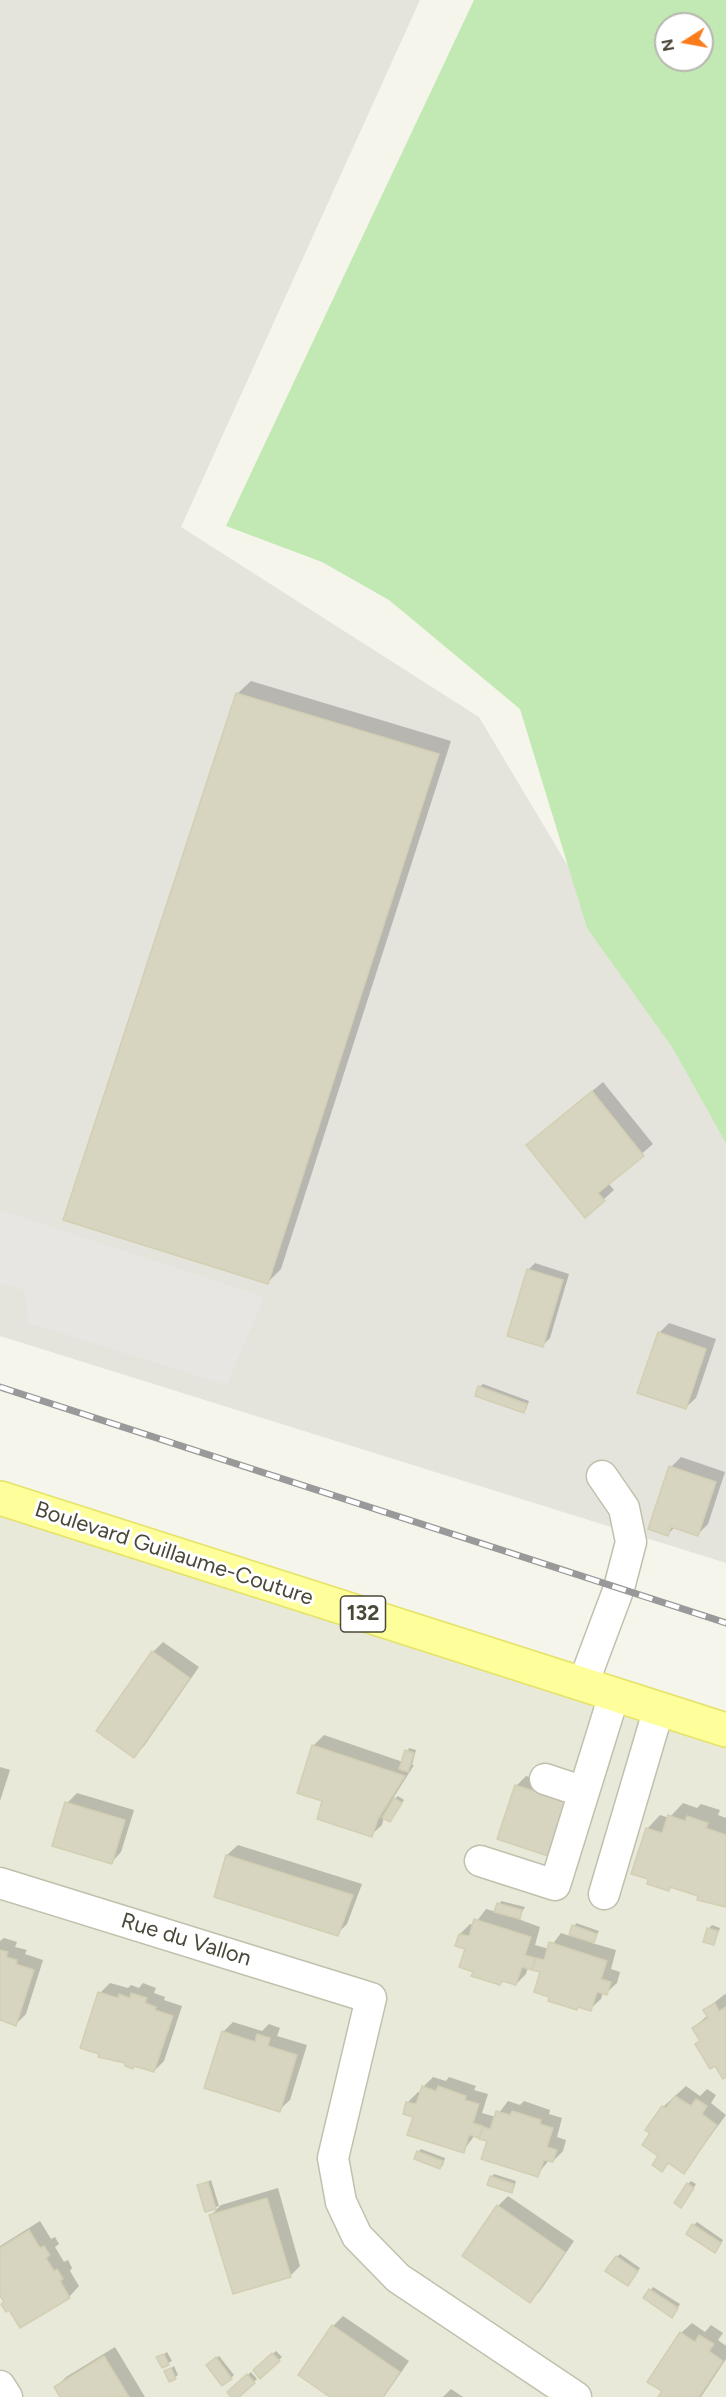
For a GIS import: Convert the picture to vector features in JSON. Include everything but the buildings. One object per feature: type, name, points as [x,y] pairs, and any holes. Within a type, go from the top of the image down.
[{"type":"main road","name":"Boulevard Guillaume-Couture","points":[[0,1498],[726,1730]]},
{"type":"street","points":[[583,1684],[619,1588],[631,1542],[624,1508],[602,1476]]},
{"type":"street","points":[[480,1861],[555,1885],[614,1695]]},
{"type":"street","points":[[604,1894],[658,1708]]},
{"type":"street","points":[[544,1779],[584,1792]]},
{"type":"street","name":"Rue du Vallon","points":[[0,1883],[371,1998],[333,2158],[341,2202],[357,2236],[398,2278],[576,2397]]},
{"type":"street","points":[[0,2386],[7,2397]]},
{"type":"shaded area","points":[[0,0],[420,0],[181,527],[479,717],[726,1131],[726,1563],[0,1336]]},
{"type":"shaded area","points":[[0,1210],[264,1297],[227,1385],[29,1323],[24,1290],[0,1283]]},
{"type":"shaded area","points":[[0,1498],[726,1730],[726,2397],[0,2397]]},
{"type":"green space","points":[[474,0],[726,0],[726,1143],[672,1047],[587,928],[520,709],[389,600],[322,562],[226,526]]},
{"type":"railway","points":[[0,1387],[726,1623]]}]
